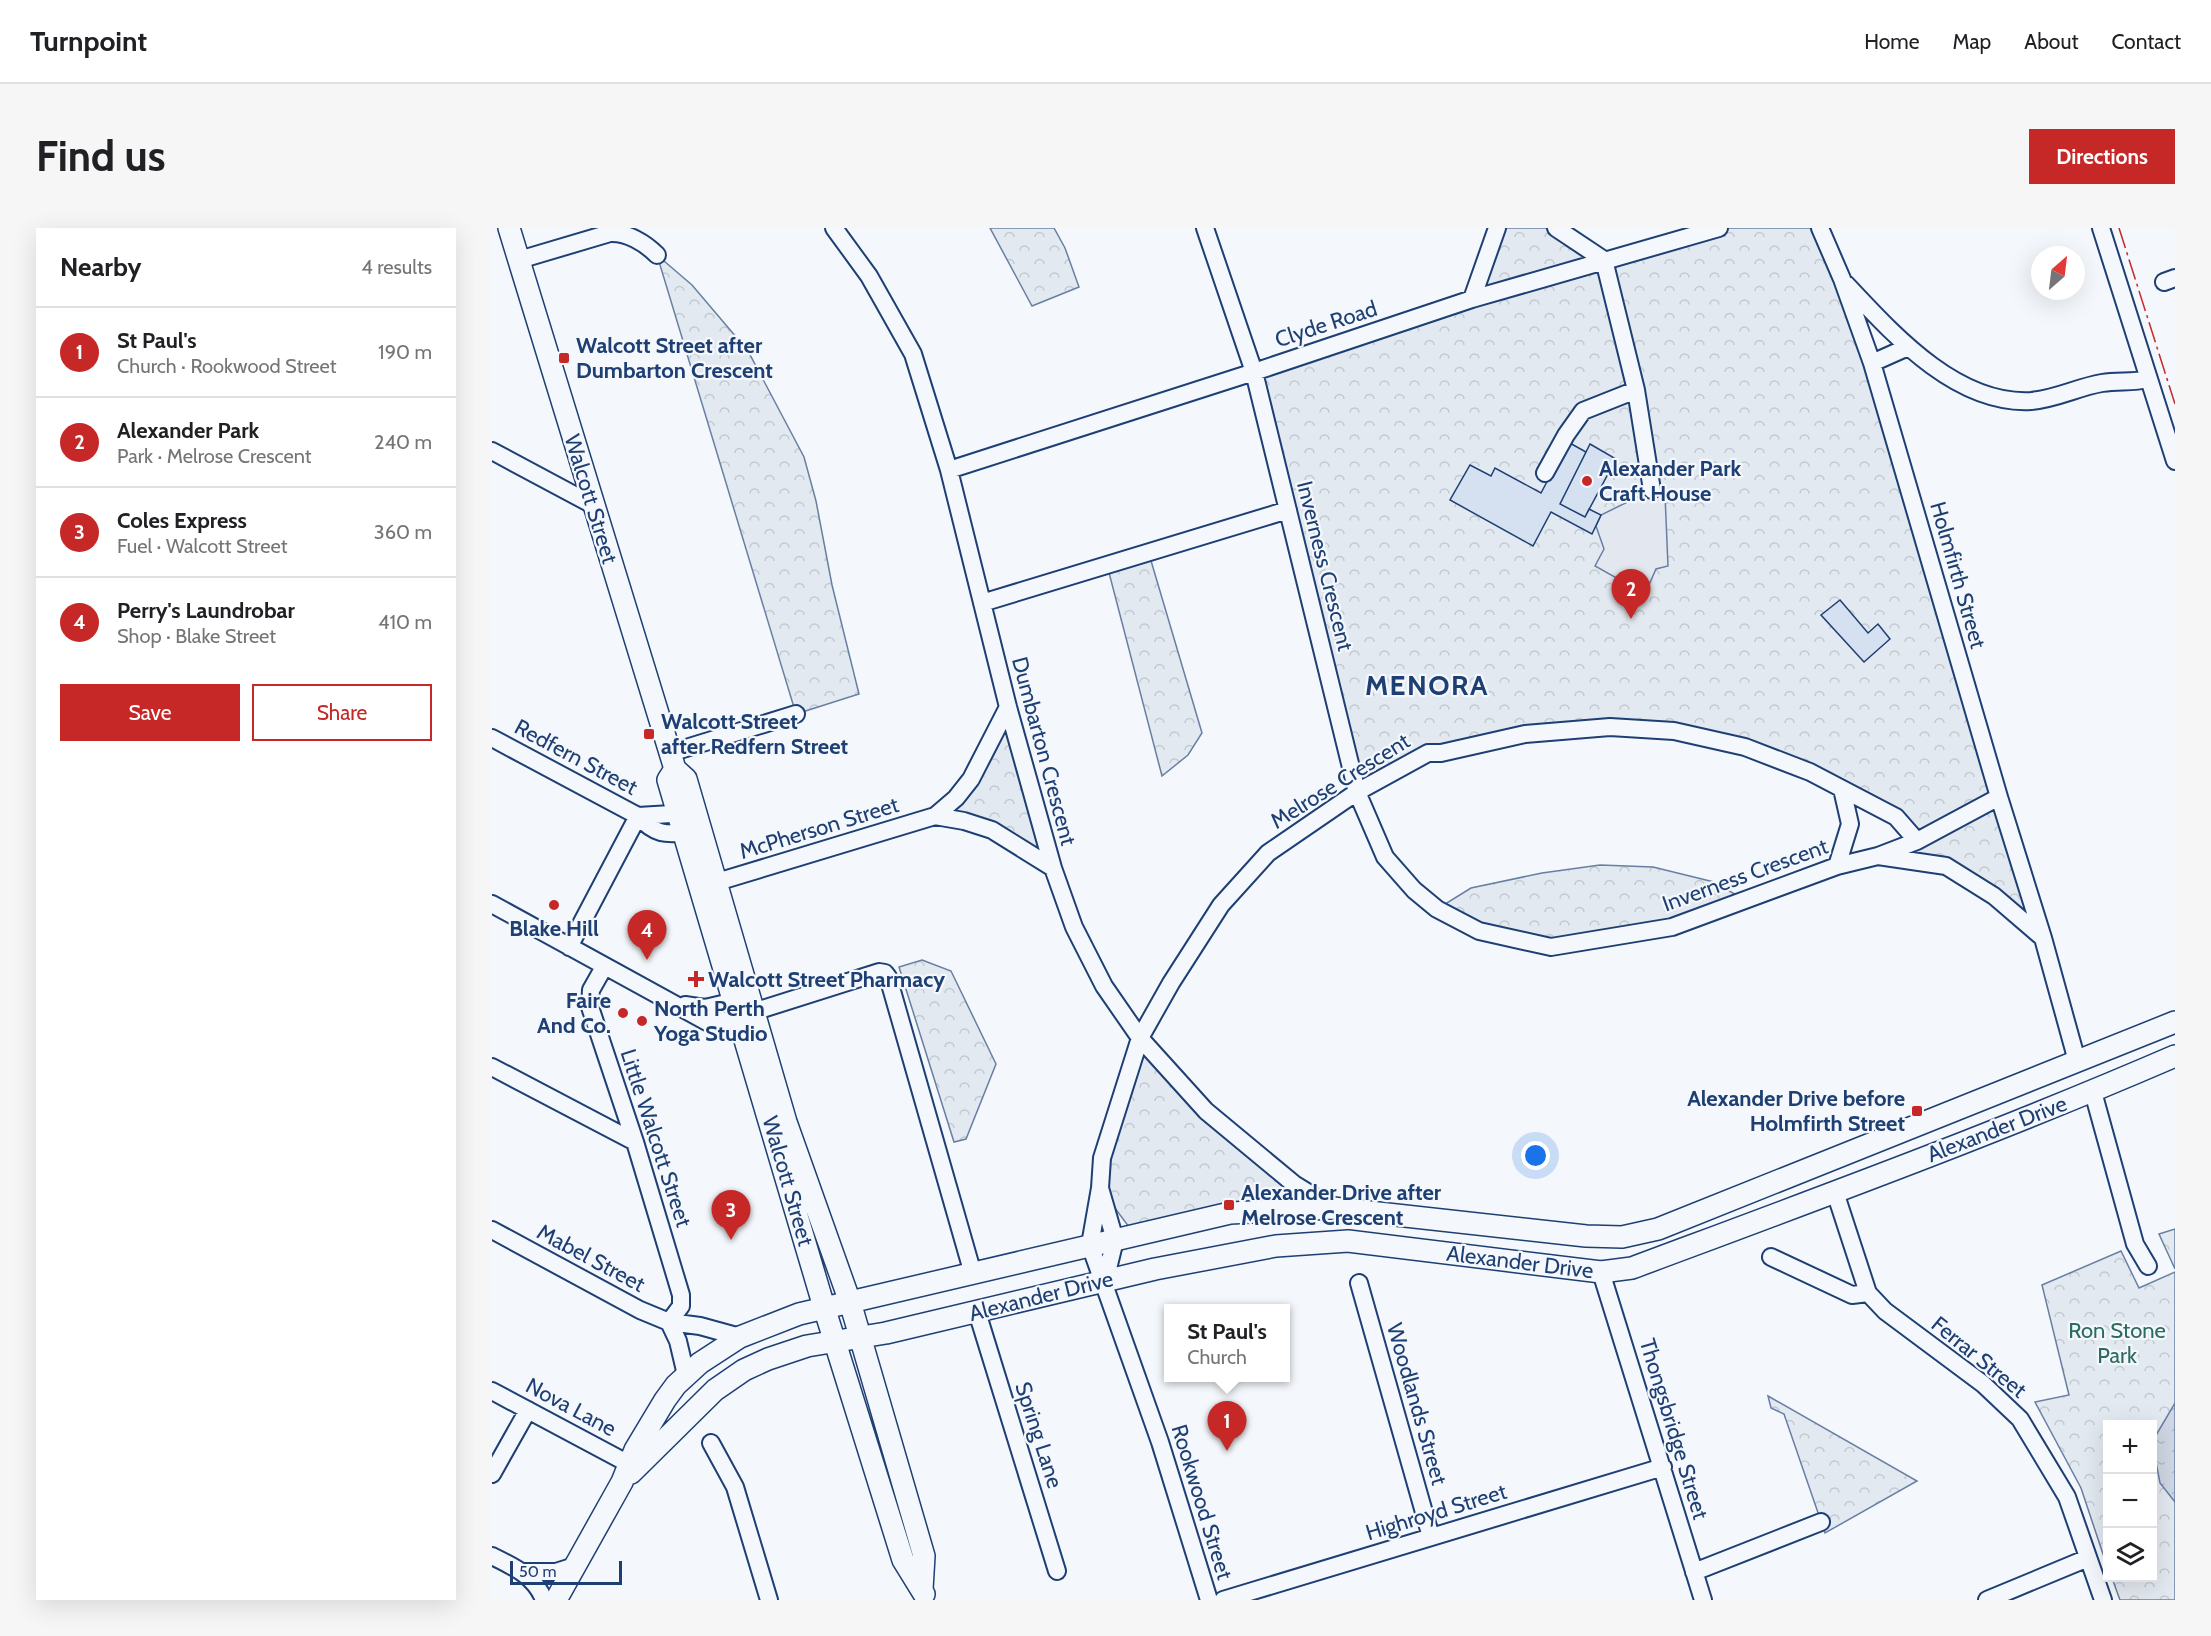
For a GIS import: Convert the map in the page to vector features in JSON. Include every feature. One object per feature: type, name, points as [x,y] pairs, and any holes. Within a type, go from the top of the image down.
[{"type":"main road","name":"Walcott Street","points":[[509,228],[673,761],[668,780],[717,882],[743,1011],[786,1122],[861,1336],[924,1556],[924,1594]]},
{"type":"main road","name":"Walcott Street","points":[[690,823],[835,1341],[903,1560],[924,1594]]},
{"type":"main road","name":"Alexander Drive","points":[[625,1473],[635,1450],[665,1400],[686,1375],[740,1337],[799,1314],[1230,1213],[1333,1208],[1586,1236],[1622,1237],[1658,1228],[2175,1022]]},
{"type":"main road","name":"Alexander Drive","points":[[625,1473],[715,1390],[744,1370],[807,1346],[886,1333],[1155,1269],[1276,1246],[1348,1241],[1602,1272],[1632,1268],[2093,1092],[2175,1056]]},
{"type":"main road","points":[[556,1600],[625,1473]]},
{"type":"street","name":"Dumbarton Crescent","points":[[834,228],[869,276],[913,354],[949,470],[1008,707],[1053,868],[1074,927],[1104,986],[1140,1038],[1206,1111],[1294,1184],[1333,1208]]},
{"type":"street","name":"Inverness Crescent","points":[[1205,228],[1254,372],[1358,792],[1385,857],[1414,890],[1437,909],[1479,931],[1551,948],[1672,927],[1837,866],[1878,856],[1917,841],[1999,797]]},
{"type":"street","points":[[1472,299],[1497,228]]},
{"type":"street","points":[[1556,228],[1604,260],[1636,390],[1652,490]]},
{"type":"street","name":"Clyde Road","points":[[949,470],[1472,299],[1719,228]]},
{"type":"street","name":"Holmfirth Street","points":[[1820,228],[1842,279],[1872,363],[1999,797],[2043,938],[2077,1061]]},
{"type":"street","points":[[2101,228],[2175,461]]},
{"type":"street","points":[[519,260],[620,232],[648,246],[657,255]]},
{"type":"street","points":[[1842,279],[1908,347],[1952,380],[2008,401],[2043,399],[2102,383],[2124,380],[2137,382],[2148,379]]},
{"type":"street","points":[[1872,363],[1908,347]]},
{"type":"street","points":[[1545,473],[1569,429],[1583,411],[1636,390]]},
{"type":"street","points":[[492,451],[593,505]]},
{"type":"street","points":[[982,603],[1288,510]]},
{"type":"street","name":"McPherson Street","points":[[717,882],[935,816],[956,798],[971,779],[1008,707]]},
{"type":"street","points":[[673,761],[796,714]]},
{"type":"street","name":"Melrose Crescent","points":[[1090,1245],[1100,1188],[1102,1158],[1140,1038],[1171,983],[1221,905],[1268,853],[1358,792],[1428,753],[1442,753],[1525,734],[1610,728],[1674,731],[1745,747],[1810,772],[1896,817],[1917,841]]},
{"type":"street","name":"Redfern Street","points":[[492,738],[638,816],[649,828],[665,834],[690,823]]},
{"type":"street","points":[[1837,866],[1850,824],[1842,789]]},
{"type":"street","points":[[569,947],[638,816]]},
{"type":"street","name":"McPherson Street","points":[[935,816],[964,821],[992,830],[1053,868]]},
{"type":"street","points":[[1878,856],[1946,866],[1994,896],[2043,938]]},
{"type":"street","points":[[492,904],[707,1022],[879,972],[885,973],[973,1274]]},
{"type":"street","name":"Little Walcott Street","points":[[604,967],[591,990],[590,1007],[635,1142],[681,1295],[681,1306],[669,1322]]},
{"type":"street","points":[[492,1067],[635,1142]]},
{"type":"street","points":[[2093,1092],[2135,1244],[2148,1266]]},
{"type":"street","name":"Melrose Crescent","points":[[1100,1188],[1115,1240],[1105,1281]]},
{"type":"street","name":"Ferrar Street","points":[[1835,1192],[1868,1293],[1885,1311],[1983,1384],[2020,1419],[2067,1497],[2103,1600]]},
{"type":"street","name":"Mabel Street","points":[[492,1230],[640,1310],[669,1322],[700,1326],[740,1337]]},
{"type":"street","points":[[1090,1245],[1105,1281]]},
{"type":"street","points":[[1771,1257],[1852,1295],[1868,1293]]},
{"type":"street","name":"Thongsbridge Street","points":[[1602,1272],[1703,1600]]},
{"type":"street","name":"Rookwood Street","points":[[1105,1281],[1160,1442],[1209,1600]]},
{"type":"street","name":"Woodlands Street","points":[[1359,1283],[1431,1537]]},
{"type":"street","name":"Spring Lane","points":[[977,1312],[1057,1571]]},
{"type":"street","points":[[669,1322],[678,1341],[686,1375]]},
{"type":"street","name":"Nova Lane","points":[[492,1391],[528,1410],[625,1473]]},
{"type":"street","points":[[492,1474],[528,1410]]},
{"type":"street","points":[[711,1443],[735,1487],[769,1600]]},
{"type":"street","name":"Highroyd Street","points":[[1223,1600],[1663,1467]]},
{"type":"street","points":[[1694,1572],[1821,1522]]},
{"type":"street","points":[[492,1556],[524,1572],[542,1593],[544,1600]]},
{"type":"street","points":[[1987,1600],[2088,1558]]},
{"type":"street","points":[[524,1572],[546,1573],[575,1566]]},
{"type":"green space","points":[[990,228],[1054,228],[1065,248],[1079,287],[1032,306]]},
{"type":"green space","points":[[1497,228],[1556,228],[1604,260],[1719,228],[1820,228],[1842,279],[2043,938],[1946,866],[1878,856],[1917,841],[1896,817],[1745,747],[1610,727],[1428,753],[1357,792],[1254,372],[1472,299]]},
{"type":"green space","points":[[657,255],[692,285],[748,351],[804,457],[859,694],[796,714]]},
{"type":"green space","points":[[1149,554],[1202,733],[1188,755],[1162,776],[1107,565]]},
{"type":"green space","points":[[1008,707],[1053,868],[992,830],[935,816],[971,779]]},
{"type":"green space","points":[[1600,865],[1653,867],[1714,882],[1745,900],[1672,927],[1551,947],[1437,909],[1471,888],[1542,873]]},
{"type":"green space","points":[[922,960],[951,971],[996,1064],[966,1139],[954,1142],[899,967]]},
{"type":"green space","points":[[1140,1038],[1206,1111],[1333,1208],[1129,1227],[1100,1188]]},
{"type":"green space","name":"Ron Stone Park","points":[[2175,1229],[2175,1269],[2159,1234]]},
{"type":"green space","name":"Ron Stone Park","points":[[2121,1251],[2139,1288],[2175,1272],[2175,1600],[2120,1600],[2113,1582],[2157,1582],[2157,1420],[2103,1420],[2103,1554],[2081,1488],[2035,1402],[2069,1395],[2042,1285]]},
{"type":"green space","points":[[1768,1396],[1917,1481],[1825,1533],[1784,1414],[1771,1408]]},
{"type":"shaded area","points":[[1652,490],[1665,495],[1668,566],[1656,569],[1645,594],[1595,566],[1604,549],[1596,526],[1601,515]]},
{"type":"water","points":[[2175,1403],[2175,1502],[2160,1483],[2157,1468],[2157,1434]]},
{"type":"building","points":[[1568,442],[1586,452],[1560,504],[1585,517],[1589,509],[1601,515],[1592,534],[1551,512],[1533,546],[1450,500],[1470,465],[1491,476],[1495,468],[1541,493]]},
{"type":"building","name":"Alexander Park Craft House","points":[[1590,444],[1616,459],[1585,517],[1560,504]]},
{"type":"building","points":[[1840,600],[1868,633],[1878,624],[1890,639],[1864,662],[1821,615]]},
{"type":"power","points":[[2119,228],[2175,404]]},
{"type":"place","name":"Walcott Street after Dumbarton Crescent","points":[[564,358]]},
{"type":"place","name":"Alexander Park Craft House","points":[[1587,481]]},
{"type":"place","name":"Alexander Park","points":[[1631,619]]},
{"type":"place","name":"Walcott Street after Redfern Street","points":[[649,734]]},
{"type":"place","name":"Blake Hill","points":[[554,905]]},
{"type":"place","name":"Perry's Laundrobar","points":[[647,960]]},
{"type":"place","name":"Walcott Street Pharmacy","points":[[696,979]]},
{"type":"place","name":"Faire And Co.","points":[[623,1013]]},
{"type":"place","name":"North Perth Yoga Studio","points":[[642,1021]]},
{"type":"place","name":"Alexander Drive before Holmfirth Street","points":[[1917,1111]]},
{"type":"place","name":"Alexander Drive after Melrose Crescent","points":[[1229,1205]]},
{"type":"place","name":"Coles Express","points":[[731,1240]]},
{"type":"place","name":"St Paul's","points":[[1227,1451]]},
{"type":"district","name":"MENORA","points":[[1427,685]]}]
